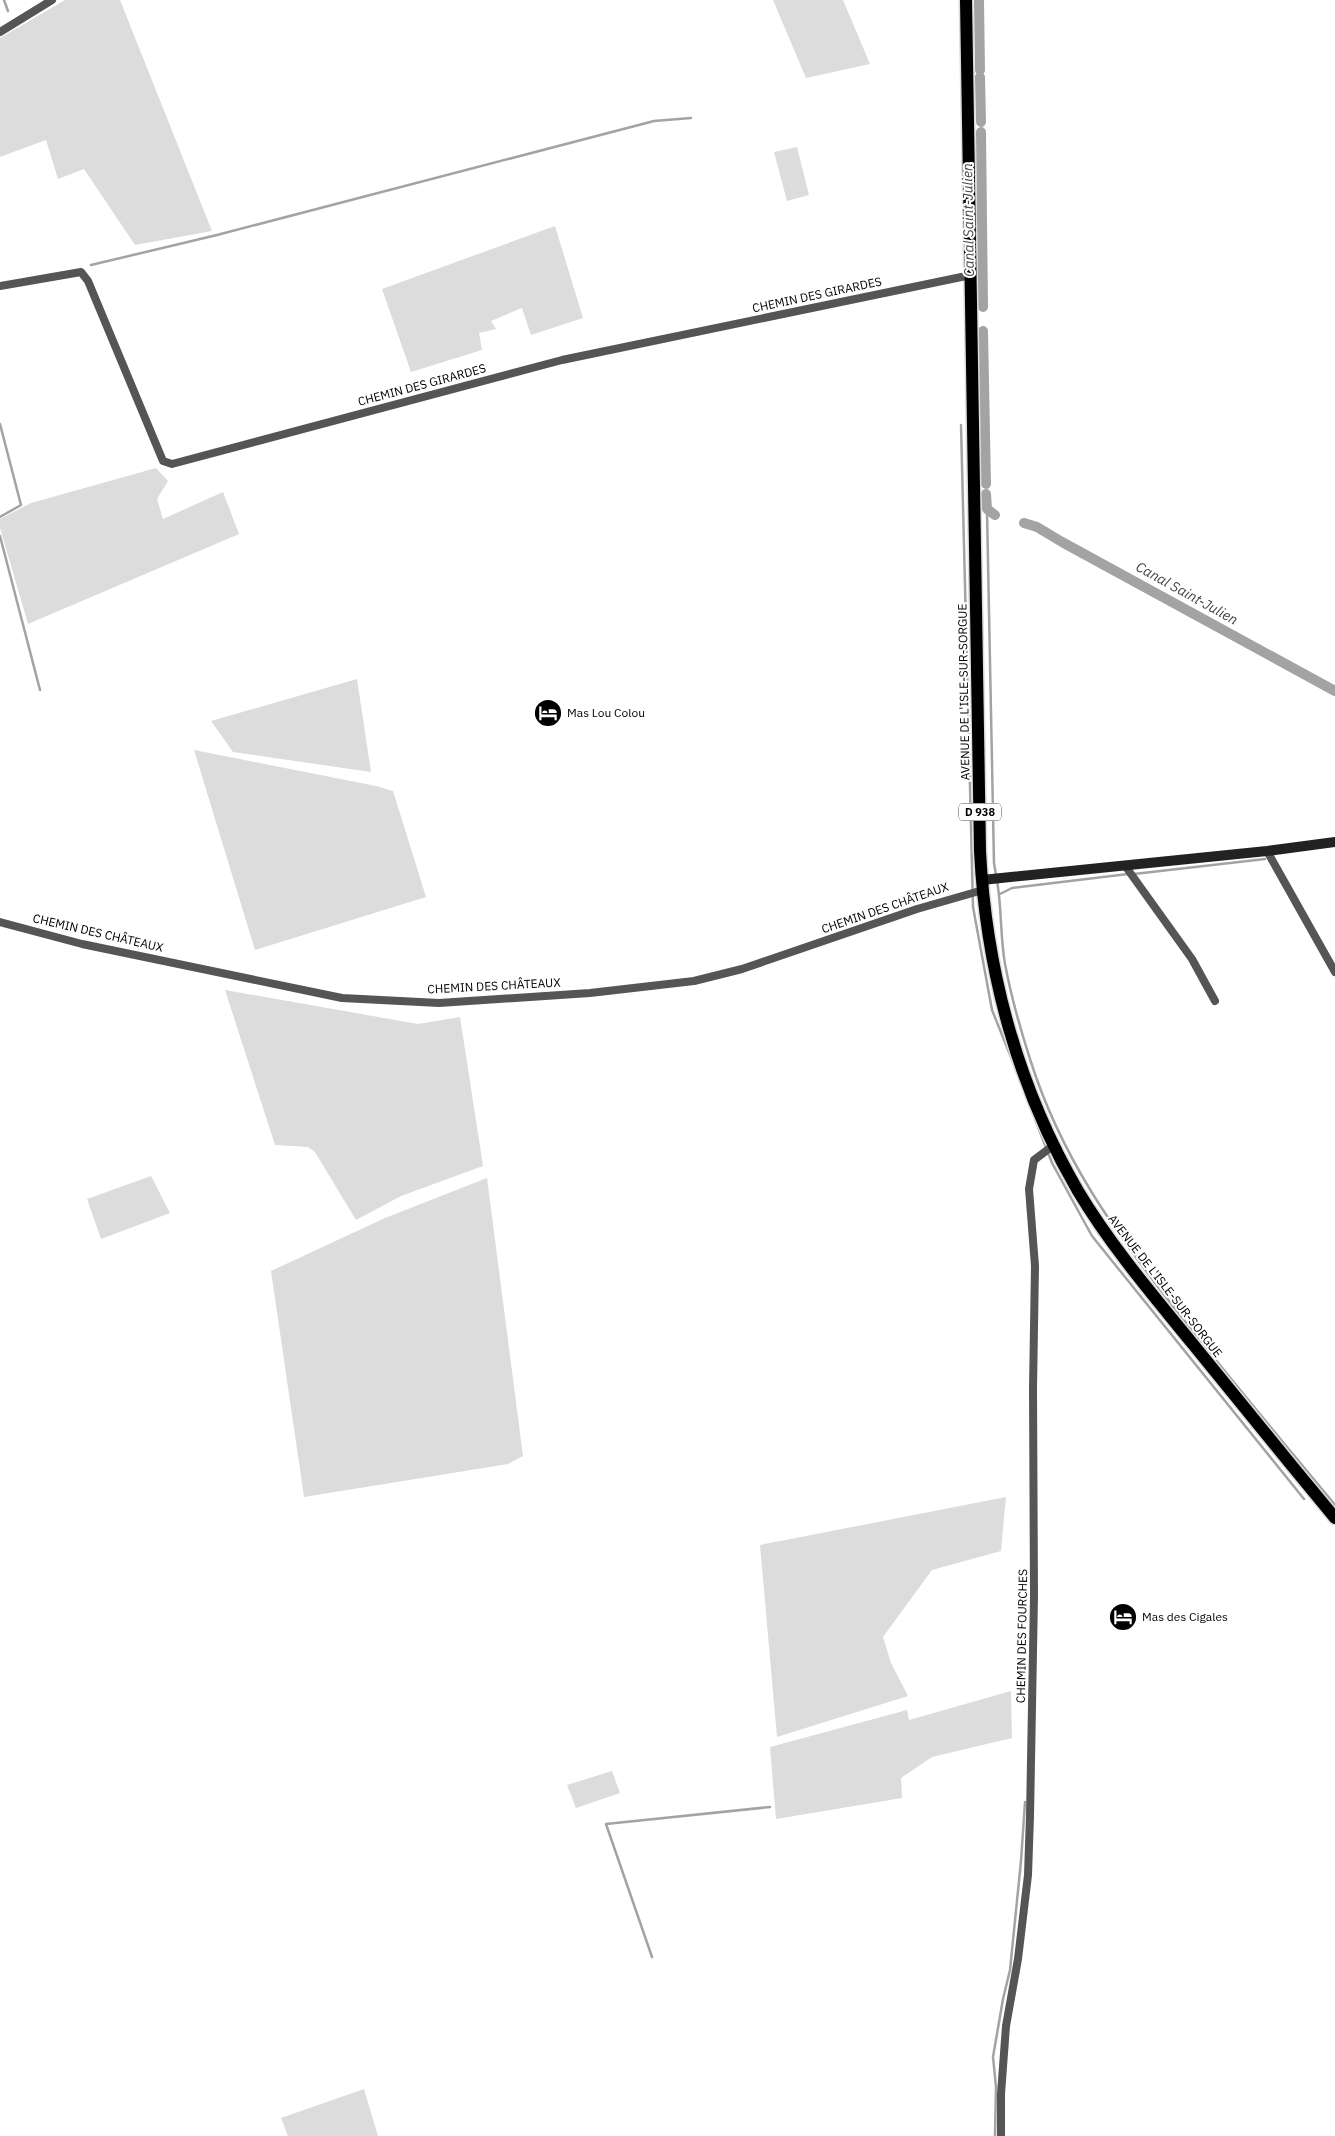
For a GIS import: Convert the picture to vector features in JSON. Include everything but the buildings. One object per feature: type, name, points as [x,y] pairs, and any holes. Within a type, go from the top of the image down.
[{"type":"main road","name":"AVENUE DE L'ISLE-SUR-SORGUE","points":[[966,0],[982,885],[992,957],[1012,1042],[1028,1087],[1078,1192],[1121,1255],[1335,1518]]},
{"type":"street","points":[[0,32],[52,0]]},
{"type":"street","name":"CHEMIN DES GIRARDES","points":[[0,286],[80,272],[88,281],[163,461],[172,464],[562,360],[971,275]]},
{"type":"street","name":"CHEMIN DES CHÂTEAUX","points":[[0,922],[82,944],[342,998],[439,1003],[590,994],[694,981],[742,969],[982,885],[1335,842]]},
{"type":"street","points":[[1266,851],[1335,972]]},
{"type":"street","points":[[1126,867],[1192,959],[1215,1000]]},
{"type":"street","name":"CHEMIN DES FOURCHES","points":[[1001,2136],[1001,2094],[1006,2026],[1018,1959],[1028,1875],[1030,1816],[1034,1614],[1032,1388],[1034,1266],[1029,1189],[1034,1160],[1054,1145]]},
{"type":"shaded area","points":[[65,0],[120,0],[212,231],[135,245],[84,169],[58,179],[46,140],[0,157],[0,38]]},
{"type":"shaded area","points":[[773,0],[843,0],[870,64],[806,78]]},
{"type":"shaded area","points":[[797,147],[809,195],[787,201],[774,152]]},
{"type":"shaded area","points":[[555,226],[583,318],[531,335],[522,308],[491,321],[496,329],[479,333],[482,350],[411,372],[382,289]]},
{"type":"shaded area","points":[[156,468],[168,481],[157,499],[163,519],[223,492],[239,534],[28,624],[0,528],[0,519],[31,503]]},
{"type":"shaded area","points":[[357,679],[371,772],[233,752],[211,721]]},
{"type":"shaded area","points":[[194,750],[393,791],[426,897],[255,950]]},
{"type":"shaded area","points":[[225,990],[418,1024],[460,1017],[483,1166],[401,1196],[356,1220],[315,1152],[308,1147],[275,1145]]},
{"type":"shaded area","points":[[151,1176],[170,1213],[101,1239],[87,1199]]},
{"type":"shaded area","points":[[487,1178],[523,1456],[508,1464],[304,1497],[271,1271],[385,1218]]},
{"type":"shaded area","points":[[1006,1497],[1001,1551],[932,1570],[883,1637],[891,1663],[908,1696],[777,1737],[760,1545]]},
{"type":"shaded area","points":[[1011,1691],[1012,1738],[932,1757],[901,1778],[902,1798],[776,1819],[770,1747],[907,1710],[909,1720]]},
{"type":"shaded area","points":[[612,1771],[620,1793],[576,1808],[567,1785]]},
{"type":"shaded area","points":[[364,2089],[378,2136],[288,2136],[281,2118]]},
{"type":"waterway","points":[[4,0],[8,11]]},
{"type":"waterway","name":"Canal Saint-Julien","points":[[979,0],[980,70]]},
{"type":"waterway","name":"Canal Saint-Julien","points":[[980,77],[981,122]]},
{"type":"waterway","points":[[91,265],[217,235],[654,121],[691,118]]},
{"type":"waterway","name":"Canal Saint-Julien","points":[[981,132],[983,307]]},
{"type":"waterway","name":"Canal Saint-Julien","points":[[983,331],[986,484]]},
{"type":"waterway","points":[[0,424],[21,505],[0,517]]},
{"type":"waterway","points":[[961,425],[973,907],[992,1010],[1017,1072]]},
{"type":"waterway","name":"Canal Saint-Julien","points":[[986,494],[987,509],[995,515]]},
{"type":"waterway","points":[[987,511],[994,863],[996,875]]},
{"type":"waterway","name":"Canal Saint-Julien","points":[[1024,523],[1037,527],[1335,691]]},
{"type":"waterway","points":[[0,536],[40,690]]},
{"type":"waterway","points":[[1134,874],[1265,859]]},
{"type":"waterway","points":[[1000,894],[1012,888],[1128,874]]},
{"type":"waterway","points":[[997,881],[1003,954],[1016,1012],[1043,1095],[1074,1162],[1113,1225],[1156,1285],[1335,1505]]},
{"type":"waterway","points":[[1035,1119],[1052,1163],[1092,1236],[1304,1499]]},
{"type":"waterway","points":[[995,2136],[996,2087],[993,2057],[1010,1970],[1025,1802]]},
{"type":"waterway","points":[[652,1957],[606,1824],[770,1807]]},
{"type":"place","name":"Mas Lou Colou","points":[[548,713]]},
{"type":"place","name":"Mas des Cigales","points":[[1123,1617]]}]
